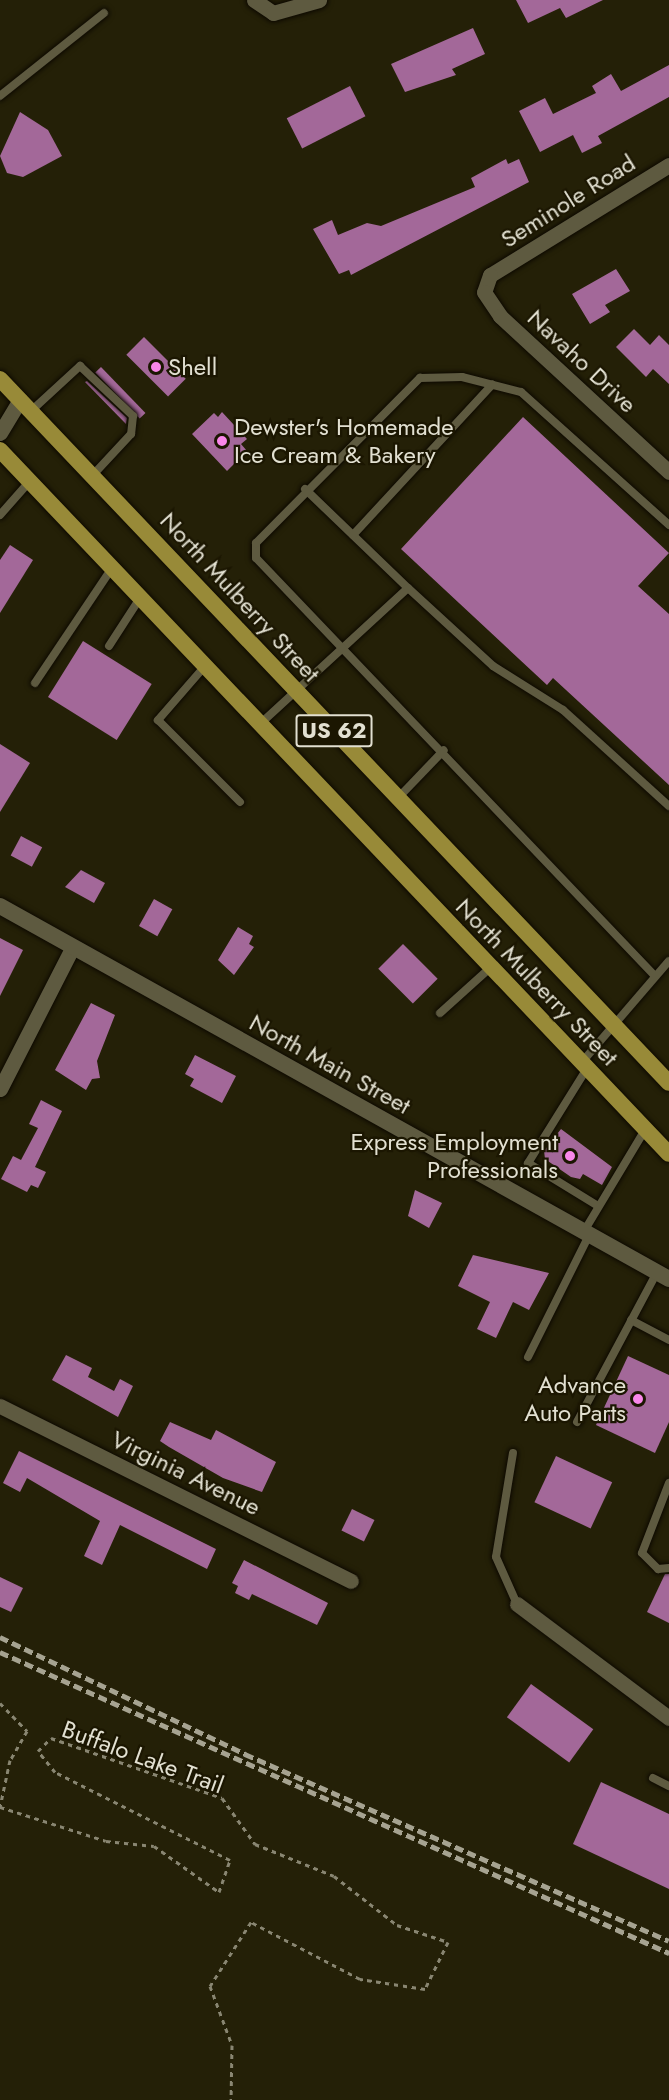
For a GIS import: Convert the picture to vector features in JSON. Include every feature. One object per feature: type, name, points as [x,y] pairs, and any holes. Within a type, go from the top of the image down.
[{"type":"main road","name":"North Mulberry Street","points":[[0,379],[669,1083]]},
{"type":"main road","name":"North Mulberry Street","points":[[0,450],[669,1154]]},
{"type":"street","points":[[254,0],[273,13],[319,0]]},
{"type":"street","name":"Seminole Road","points":[[490,275],[669,165]]},
{"type":"street","name":"Navaho Drive","points":[[490,275],[484,291],[500,316],[669,472]]},
{"type":"street","points":[[0,433],[26,405]]},
{"type":"street","name":"North Main Street","points":[[0,906],[662,1277]]},
{"type":"street","points":[[0,1089],[72,948]]},
{"type":"street","name":"Virginia Avenue","points":[[0,1406],[351,1581]]},
{"type":"street","points":[[516,1604],[669,1718]]},
{"type":"lane","points":[[0,96],[105,13]]},
{"type":"lane","points":[[26,405],[80,366],[133,416],[131,434],[92,476]]},
{"type":"lane","points":[[654,975],[444,750],[256,558],[264,530],[420,378],[462,377],[520,392],[669,525]]},
{"type":"lane","points":[[353,535],[492,385]]},
{"type":"lane","points":[[0,515],[30,481]]},
{"type":"lane","points":[[305,489],[408,588],[494,666],[563,710],[669,806]]},
{"type":"lane","points":[[35,683],[112,567]]},
{"type":"lane","points":[[260,724],[347,649],[408,588]]},
{"type":"lane","points":[[110,646],[141,597]]},
{"type":"lane","points":[[206,665],[158,720],[240,802]]},
{"type":"lane","points":[[398,798],[444,750]]},
{"type":"lane","points":[[598,1206],[528,1163],[584,1067],[654,975],[668,965]]},
{"type":"lane","points":[[440,1014],[490,968]]},
{"type":"lane","points":[[528,1357],[598,1206],[645,1130]]},
{"type":"lane","points":[[577,1422],[631,1320],[662,1277]]},
{"type":"lane","points":[[631,1320],[669,1340]]},
{"type":"lane","points":[[513,1454],[496,1557],[516,1604]]},
{"type":"lane","points":[[669,1482],[642,1553],[658,1569],[669,1568]]},
{"type":"lane","points":[[653,1778],[669,1786]]},
{"type":"path","name":"Buffalo Lake Trail","points":[[0,1703],[27,1731],[10,1760],[0,1807],[106,1841],[154,1846],[219,1892],[230,1860],[55,1772],[38,1751],[51,1738],[222,1798],[255,1844],[334,1876],[397,1925],[448,1942],[424,1989],[360,1979],[251,1922],[210,1986],[232,2045],[231,2100]]},
{"type":"building","points":[[516,0],[603,0],[566,18],[560,8],[528,23]]},
{"type":"building","points":[[473,28],[485,54],[452,69],[456,75],[405,92],[391,64]]},
{"type":"building","points":[[669,65],[669,97],[598,136],[602,143],[582,153],[573,135],[540,152],[519,111],[545,98],[553,114],[596,93],[592,86],[611,74],[621,91]]},
{"type":"building","points":[[350,86],[365,116],[302,149],[287,118]]},
{"type":"building","points":[[20,112],[48,130],[62,156],[23,177],[7,173],[0,156]]},
{"type":"building","points":[[506,159],[508,164],[519,159],[529,182],[351,275],[349,270],[339,274],[313,229],[332,220],[338,235],[367,223],[381,226],[475,187],[471,178]]},
{"type":"building","points":[[616,269],[630,291],[605,305],[610,312],[590,324],[572,294]]},
{"type":"building","points":[[634,329],[650,345],[659,335],[669,345],[669,384],[653,369],[646,377],[616,347]]},
{"type":"building","name":"Shell","points":[[144,337],[186,379],[168,396],[126,355]]},
{"type":"building","points":[[101,367],[145,413],[140,419],[95,373]]},
{"type":"building","points":[[87,381],[127,418],[126,424],[85,382]]},
{"type":"building","name":"Dewster's Homemade Ice Cream & Bakery","points":[[222,412],[247,439],[241,444],[247,451],[227,471],[192,434],[214,413],[218,417]]},
{"type":"building","points":[[523,417],[669,553],[638,586],[669,614],[669,785],[553,678],[547,685],[401,549]]},
{"type":"building","points":[[10,545],[33,560],[0,613],[0,560]]},
{"type":"building","points":[[83,641],[152,684],[117,740],[48,697]]},
{"type":"building","points":[[0,744],[30,763],[0,812]]},
{"type":"building","points":[[21,836],[42,847],[32,867],[11,855]]},
{"type":"building","points":[[81,870],[105,883],[94,903],[65,887]]},
{"type":"building","points":[[154,899],[172,909],[157,936],[139,926]]},
{"type":"building","points":[[238,927],[253,936],[249,944],[254,947],[234,975],[218,960]]},
{"type":"building","points":[[0,938],[23,950],[0,996]]},
{"type":"building","points":[[403,944],[438,979],[413,1003],[378,969]]},
{"type":"building","points":[[91,1003],[115,1015],[97,1061],[100,1078],[92,1079],[86,1090],[55,1070]]},
{"type":"building","points":[[195,1055],[236,1076],[222,1103],[190,1086],[194,1079],[185,1074]]},
{"type":"building","points":[[41,1100],[62,1111],[35,1167],[46,1172],[38,1188],[31,1185],[27,1192],[1,1179],[13,1156],[21,1160],[38,1128],[29,1124]]},
{"type":"building","name":"Express Employment Professionals","points":[[561,1129],[612,1167],[602,1185],[583,1174],[580,1179],[571,1177],[545,1159],[544,1151]]},
{"type":"building","points":[[415,1190],[442,1203],[429,1228],[408,1216]]},
{"type":"building","points":[[473,1255],[549,1273],[529,1310],[513,1302],[496,1338],[477,1329],[490,1302],[458,1286]]},
{"type":"building","points":[[66,1355],[92,1368],[88,1377],[114,1391],[120,1379],[133,1386],[118,1417],[52,1380]]},
{"type":"building","name":"Advance Auto Parts","points":[[628,1356],[669,1375],[669,1422],[655,1453],[596,1425]]},
{"type":"building","points":[[170,1422],[211,1440],[216,1430],[276,1462],[262,1492],[223,1478],[160,1441]]},
{"type":"building","points":[[19,1451],[216,1549],[207,1569],[120,1525],[102,1565],[84,1556],[100,1521],[27,1478],[20,1492],[3,1483]]},
{"type":"building","points":[[556,1456],[612,1482],[591,1528],[534,1502]]},
{"type":"building","points":[[352,1509],[374,1520],[364,1542],[341,1531]]},
{"type":"building","points":[[244,1560],[328,1603],[317,1625],[252,1594],[249,1600],[235,1593],[238,1586],[232,1583]]},
{"type":"building","points":[[665,1574],[669,1574],[669,1623],[647,1612]]},
{"type":"building","points":[[0,1577],[23,1588],[11,1612],[0,1607]]},
{"type":"building","points":[[531,1684],[593,1729],[569,1762],[507,1717]]},
{"type":"building","points":[[601,1782],[669,1814],[669,1889],[573,1844]]},
{"type":"railway","points":[[0,1637],[245,1754],[669,1941]]},
{"type":"railway","points":[[0,1652],[669,1953]]},
{"type":"place","name":"Shell","points":[[156,367]]},
{"type":"place","name":"Dewster's Homemade Ice Cream & Bakery","points":[[222,441]]},
{"type":"place","name":"Express Employment Professionals","points":[[570,1156]]},
{"type":"place","name":"Advance Auto Parts","points":[[638,1399]]}]
